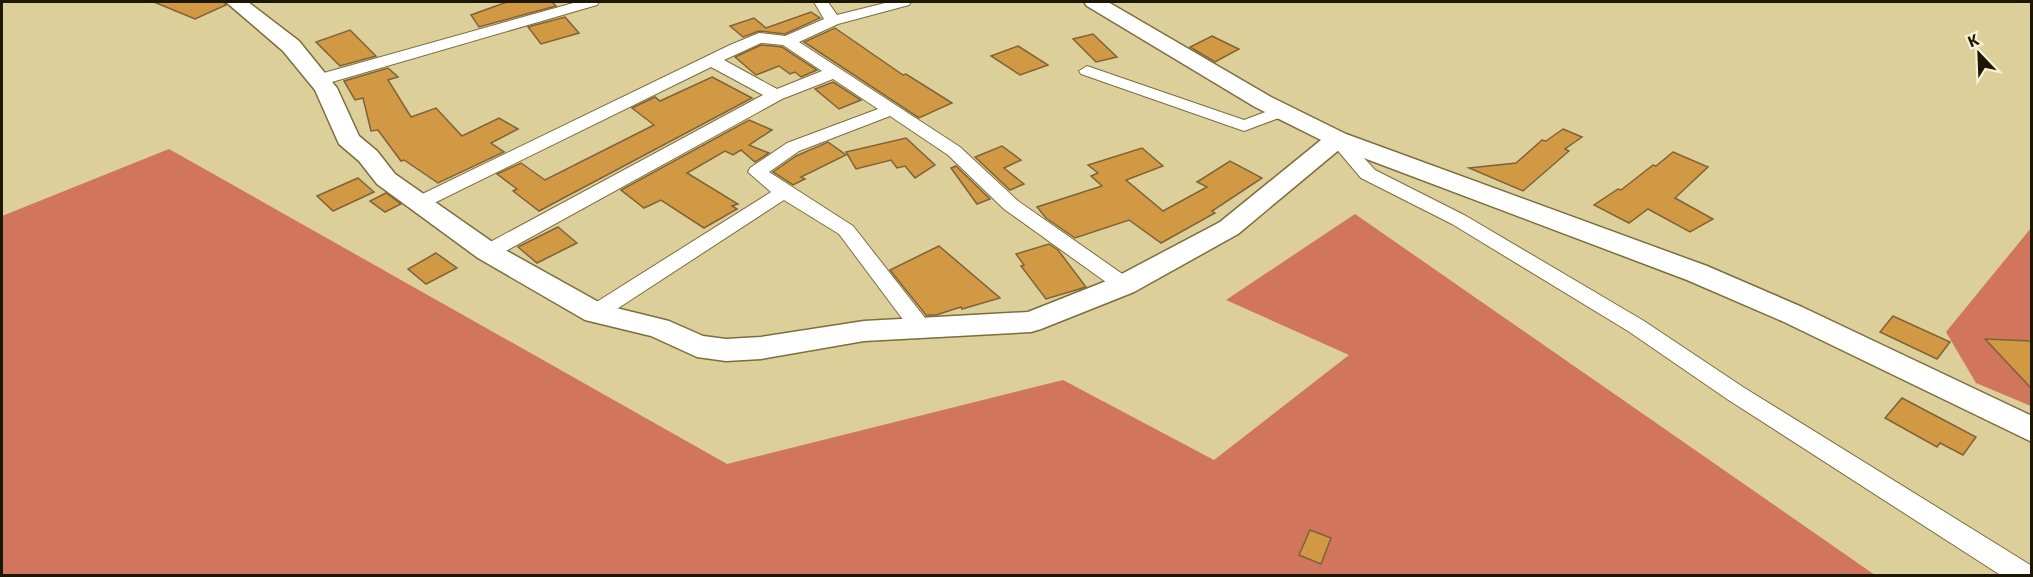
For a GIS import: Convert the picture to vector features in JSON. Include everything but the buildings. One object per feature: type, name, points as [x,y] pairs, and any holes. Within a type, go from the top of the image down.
[{"type":"street","points":[[236,2],[291,46],[326,88],[348,139],[368,156],[386,179],[419,203],[488,252],[595,314],[658,328],[697,346],[726,350],[761,348],[864,331],[1030,322],[1124,285],[1229,228],[1337,139]]},
{"type":"street","points":[[319,80],[592,2]]},
{"type":"street","points":[[821,2],[833,21]]},
{"type":"street","points":[[419,203],[759,38],[787,40],[833,21],[904,2]]},
{"type":"street","points":[[1094,2],[1281,111],[1337,139],[1697,273],[1792,314],[2031,430]]},
{"type":"street","points":[[787,40],[954,151],[1011,205],[1124,285]]},
{"type":"street","points":[[711,60],[776,94]]},
{"type":"street","points":[[488,252],[597,191],[697,140],[776,94],[835,72]]},
{"type":"street","points":[[1087,72],[1244,126],[1281,111]]},
{"type":"street","points":[[891,110],[793,147],[757,172],[784,192],[846,230],[921,328]]},
{"type":"street","points":[[1337,139],[1368,174],[1459,220],[1636,326],[1734,393],[2025,576]]},
{"type":"street","points":[[595,314],[784,192]]},
{"type":"shaded area","points":[[169,149],[727,464],[1063,380],[1214,460],[1349,355],[1226,300],[1355,214],[1875,575],[2,576],[2,216]]},
{"type":"shaded area","points":[[2031,228],[2031,406],[1976,383],[1946,332]]}]
